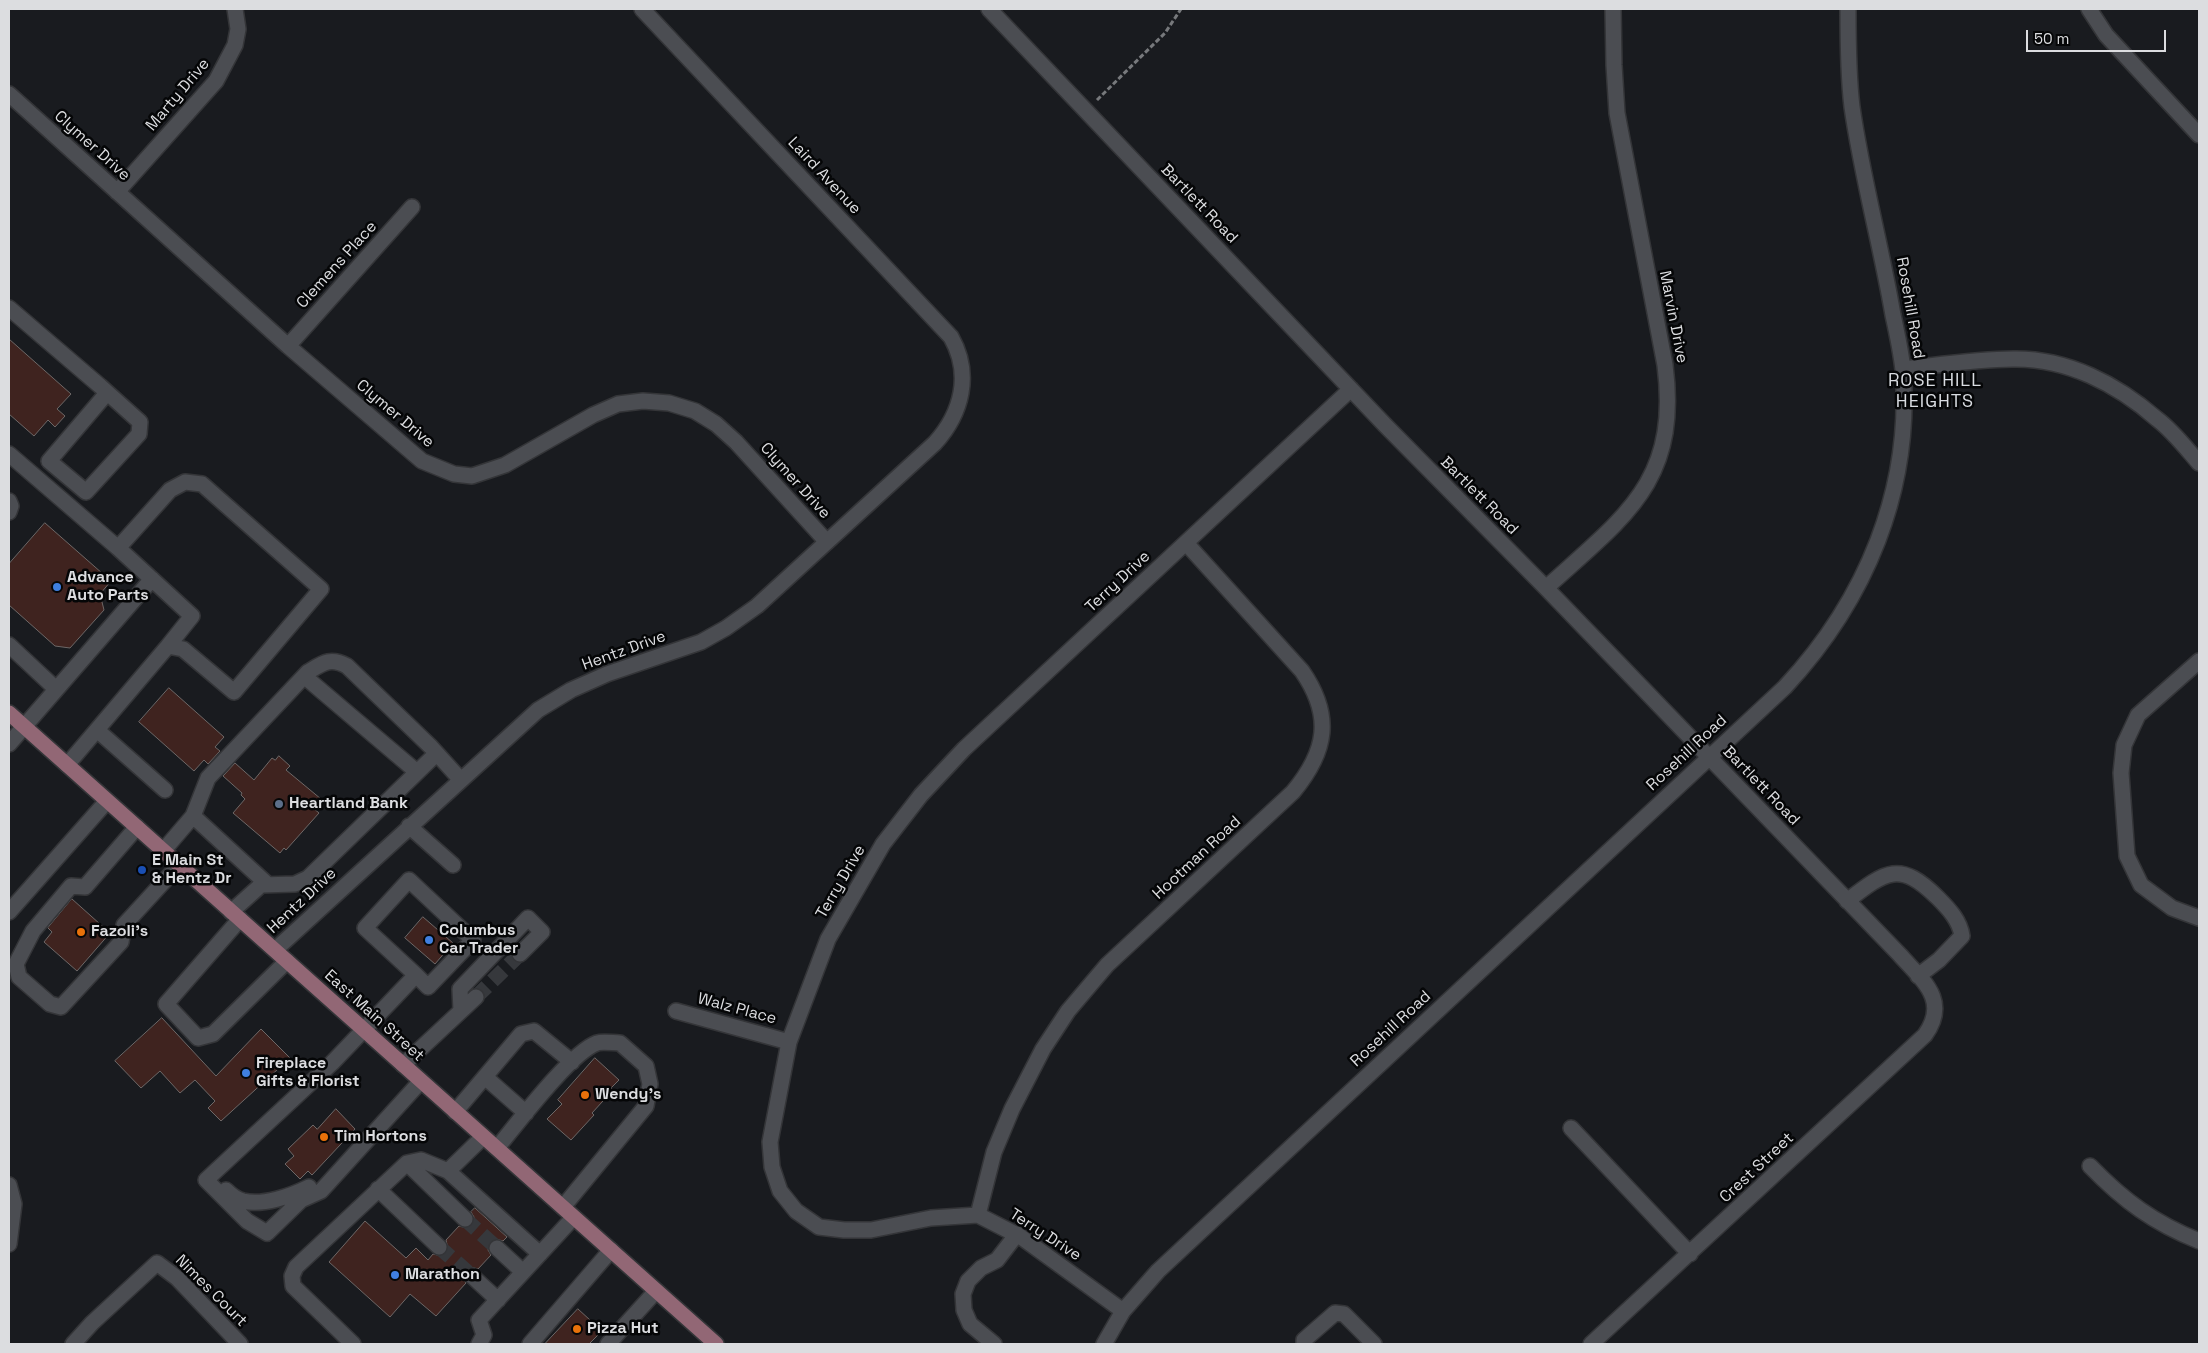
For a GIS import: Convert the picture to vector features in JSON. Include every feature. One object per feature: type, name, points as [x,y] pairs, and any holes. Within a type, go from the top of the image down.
[{"type":"main road","name":"East Main Street","points":[[9,713],[716,1344]]},
{"type":"street","name":"Marty Drive","points":[[116,192],[216,81],[235,45],[238,29],[235,9]]},
{"type":"street","name":"Laird Avenue","points":[[642,9],[941,324],[957,348],[963,377]]},
{"type":"street","name":"Bartlett Road","points":[[989,9],[1351,389],[1546,588],[1918,976],[1934,998],[1936,1011]]},
{"type":"street","name":"Marvin Drive","points":[[1546,588],[1622,518],[1636,501],[1650,481],[1667,433],[1669,391],[1666,365],[1617,113],[1613,9]]},
{"type":"street","name":"Rosehill Road","points":[[1104,1344],[1124,1311],[1179,1250],[1709,757],[1806,664],[1832,631],[1860,583],[1887,517],[1896,479],[1904,398],[1903,369],[1852,106],[1848,9]]},
{"type":"street","points":[[2089,9],[2106,35],[2199,135]]},
{"type":"street","name":"Clymer Drive","points":[[9,94],[288,346],[422,461],[454,474],[472,476],[505,465],[593,415],[618,404],[643,401],[669,403],[695,411],[716,424],[736,442],[827,542]]},
{"type":"street","name":"Clemens Place","points":[[288,346],[412,207]]},
{"type":"street","points":[[9,308],[107,393],[140,422],[139,434],[86,492],[49,461],[107,393]]},
{"type":"street","points":[[1903,369],[2014,359],[2051,363],[2092,374],[2128,396],[2158,419],[2199,463]]},
{"type":"street","name":"Hentz Drive","points":[[274,950],[538,710],[570,690],[607,674],[701,642],[726,628],[757,606],[946,430],[956,413],[962,397],[963,377]]},
{"type":"street","name":"Terry Drive","points":[[1124,1311],[1017,1234],[978,1215],[931,1218],[871,1230],[844,1230],[819,1227],[796,1211],[780,1191],[772,1166],[770,1142],[789,1042],[828,938],[883,844],[921,795],[964,749],[1351,389]]},
{"type":"street","points":[[9,454],[118,548],[192,616],[66,765]]},
{"type":"street","points":[[118,548],[170,490],[185,482],[202,484],[321,589],[234,692],[183,649],[168,646]]},
{"type":"street","points":[[9,501],[11,506],[9,512]]},
{"type":"street","name":"Hootman Road","points":[[978,1215],[994,1152],[1012,1110],[1043,1049],[1068,1011],[1107,965],[1294,792],[1308,774],[1318,755],[1323,733],[1321,711],[1314,689],[1302,671],[1186,543]]},
{"type":"street","points":[[9,744],[152,579]]},
{"type":"street","points":[[9,645],[56,689]]},
{"type":"street","points":[[163,851],[193,816],[203,786],[208,778],[304,676],[328,660],[337,660],[347,666],[460,779]]},
{"type":"street","points":[[2199,661],[2138,715],[2124,745],[2121,773],[2127,856],[2141,885],[2172,908],[2199,918]]},
{"type":"street","points":[[304,676],[417,772]]},
{"type":"street","points":[[97,730],[165,790]]},
{"type":"street","points":[[287,961],[213,1034],[198,1038],[166,1004],[236,916],[253,890],[266,883],[296,884],[308,878],[417,772],[433,750]]},
{"type":"street","points":[[9,912],[107,801]]},
{"type":"street","points":[[193,816],[266,883]]},
{"type":"street","points":[[409,826],[453,864]]},
{"type":"street","points":[[137,827],[85,887],[71,886],[33,931],[16,964],[18,977],[50,1004],[61,1007],[121,942],[124,925],[178,865]]},
{"type":"street","points":[[1847,901],[1876,879],[1897,873],[1910,875],[1922,882],[1948,908],[1961,927],[1962,936],[1940,960],[1918,976]]},
{"type":"street","points":[[410,880],[473,940],[428,987],[416,975],[365,928],[410,880]]},
{"type":"street","points":[[461,1012],[460,989],[528,918],[542,932],[520,954]]},
{"type":"street","points":[[416,975],[332,1062],[206,1180],[247,1221],[267,1233],[301,1200],[321,1192],[421,1081]]},
{"type":"street","points":[[403,1065],[476,997]]},
{"type":"street","name":"Walz Place","points":[[676,1011],[789,1042]]},
{"type":"street","name":"Crest Street","points":[[1591,1344],[1925,1034],[1933,1024],[1936,1011]]},
{"type":"street","points":[[455,1112],[521,1034],[534,1031],[572,1062]]},
{"type":"street","points":[[480,1344],[484,1335],[479,1320],[540,1254],[600,1162],[646,1106],[650,1084],[646,1066],[620,1043],[597,1043],[572,1062],[496,1148]]},
{"type":"street","points":[[485,1077],[526,1113]]},
{"type":"street","points":[[1571,1128],[1690,1254]]},
{"type":"street","points":[[210,1175],[236,1199],[245,1202],[262,1201],[296,1194],[324,1178],[357,1140],[370,1137]]},
{"type":"street","points":[[448,1171],[483,1137]]},
{"type":"street","points":[[353,1344],[293,1286],[292,1276],[296,1267],[407,1163],[421,1160],[448,1171],[540,1254]]},
{"type":"street","points":[[407,1163],[465,1219]]},
{"type":"street","points":[[2090,1166],[2133,1207],[2161,1224],[2199,1241]]},
{"type":"street","points":[[9,1185],[14,1204],[9,1244]]},
{"type":"street","points":[[378,1189],[439,1247]]},
{"type":"street","points":[[994,1344],[970,1324],[964,1310],[963,1294],[968,1281],[981,1268],[996,1260],[1017,1234]]},
{"type":"street","points":[[496,1248],[523,1272]]},
{"type":"street","points":[[530,1344],[611,1250]]},
{"type":"street","name":"Nimes Court","points":[[73,1344],[92,1323],[158,1263],[177,1278],[240,1344]]},
{"type":"street","points":[[472,1276],[498,1300]]},
{"type":"street","points":[[608,1344],[656,1290]]},
{"type":"street","points":[[1304,1344],[1304,1340],[1334,1313],[1344,1314],[1374,1344]]},
{"type":"path","points":[[1096,100],[1165,33],[1181,9]]},
{"type":"building","points":[[9,339],[71,394],[57,409],[65,416],[55,427],[48,420],[34,436],[9,414]]},
{"type":"building","name":"Advance Auto Parts","points":[[45,523],[111,581],[100,594],[104,610],[70,648],[55,646],[9,605],[9,564]]},
{"type":"building","points":[[169,688],[224,737],[215,747],[220,751],[208,764],[204,760],[194,771],[139,722]]},
{"type":"building","name":"Heartland Bank","points":[[279,756],[290,766],[286,770],[321,799],[313,808],[319,813],[286,850],[284,848],[280,853],[233,813],[245,799],[241,795],[242,793],[223,776],[235,763],[254,780],[272,758],[275,760]]},
{"type":"building","name":"Fazoli's","points":[[72,899],[110,933],[77,971],[44,942],[52,932],[48,928]]},
{"type":"building","name":"Columbus Car Trader","points":[[423,917],[453,943],[435,964],[405,938]]},
{"type":"building","points":[[162,1018],[216,1076],[261,1029],[290,1058],[221,1121],[208,1108],[215,1101],[195,1080],[180,1093],[160,1071],[141,1088],[115,1061]]},
{"type":"building","name":"Wendy's","points":[[595,1058],[619,1080],[611,1088],[613,1090],[592,1113],[594,1115],[571,1140],[547,1119],[562,1104],[558,1100]]},
{"type":"building","name":"Tim Hortons","points":[[336,1109],[355,1129],[312,1175],[308,1171],[300,1179],[285,1164],[294,1156],[288,1149],[313,1125],[317,1129]]},
{"type":"building","name":"Marathon","points":[[475,1208],[507,1237],[503,1241],[495,1239],[490,1242],[488,1250],[491,1255],[478,1269],[470,1267],[465,1270],[463,1278],[466,1283],[436,1316],[410,1294],[390,1317],[329,1262],[365,1221],[406,1258],[416,1248],[428,1260],[433,1254],[442,1256],[448,1249],[446,1240],[459,1226],[467,1228],[472,1225],[474,1217],[471,1212]]},
{"type":"building","name":"Pizza Hut","points":[[578,1309],[602,1331],[589,1344],[545,1344]]},
{"type":"tunnel","points":[[476,997],[520,954]]},
{"type":"tunnel","points":[[465,1219],[497,1248]]},
{"type":"tunnel","points":[[439,1247],[472,1276]]},
{"type":"place","name":"Advance Auto Parts","points":[[57,587]]},
{"type":"place","name":"Heartland Bank","points":[[279,804]]},
{"type":"place","name":"E Main St & Hentz Dr","points":[[142,870]]},
{"type":"place","name":"Fazoli's","points":[[81,932]]},
{"type":"place","name":"Columbus Car Trader","points":[[429,940]]},
{"type":"place","name":"Fireplace Gifts & Florist","points":[[246,1073]]},
{"type":"place","name":"Wendy's","points":[[585,1095]]},
{"type":"place","name":"Tim Hortons","points":[[324,1137]]},
{"type":"place","name":"Marathon","points":[[395,1275]]},
{"type":"place","name":"Pizza Hut","points":[[577,1329]]},
{"type":"district","name":"ROSE HILL HEIGHTS","points":[[1935,391]]}]
